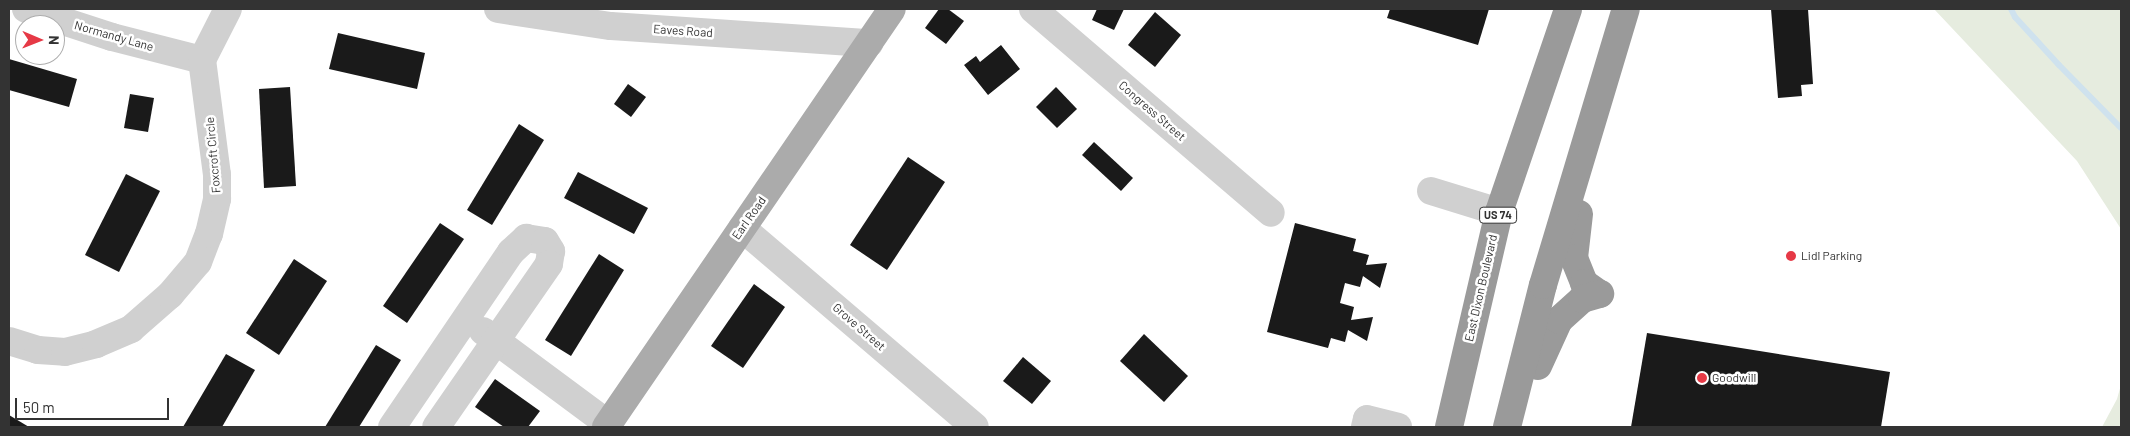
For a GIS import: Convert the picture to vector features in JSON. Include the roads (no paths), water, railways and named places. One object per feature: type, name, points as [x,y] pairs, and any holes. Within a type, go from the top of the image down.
[{"type":"highway","points":[[1507,427],[1543,285],[1626,9]]},
{"type":"highway","name":"East Dixon Boulevard","points":[[1449,427],[1499,212],[1564,11]]},
{"type":"highway","points":[[1519,427],[1552,330],[1572,306],[1582,299],[1600,294],[1581,278],[1574,246],[1607,74]]},
{"type":"main road","name":"Earl Road","points":[[607,426],[892,9]]},
{"type":"street","name":"Normandy Lane","points":[[26,9],[112,38],[202,60]]},
{"type":"street","points":[[202,60],[228,9]]},
{"type":"street","name":"Eaves Road","points":[[498,9],[611,26],[869,43]]},
{"type":"street","name":"Congress Street","points":[[1033,9],[1271,213]]},
{"type":"street","name":"Foxcroft Circle","points":[[9,342],[38,350],[65,352],[96,344],[131,328],[170,295],[198,262],[209,234],[217,200],[217,175],[202,60]]},
{"type":"street","points":[[1431,191],[1499,212]]},
{"type":"street","name":"Grove Street","points":[[742,228],[975,427]]},
{"type":"street","points":[[392,427],[521,241],[532,237],[545,241],[551,251],[548,264],[498,342],[436,427]]},
{"type":"street","points":[[468,320],[607,426]]},
{"type":"street","points":[[1365,427],[1367,419],[1398,427]]},
{"type":"waterway","points":[[2011,9],[2015,17],[2059,65],[2121,128]]},
{"type":"place","name":"Lidl Parking","points":[[1791,256]]},
{"type":"place","name":"Goodwill","points":[[1702,378]]}]
